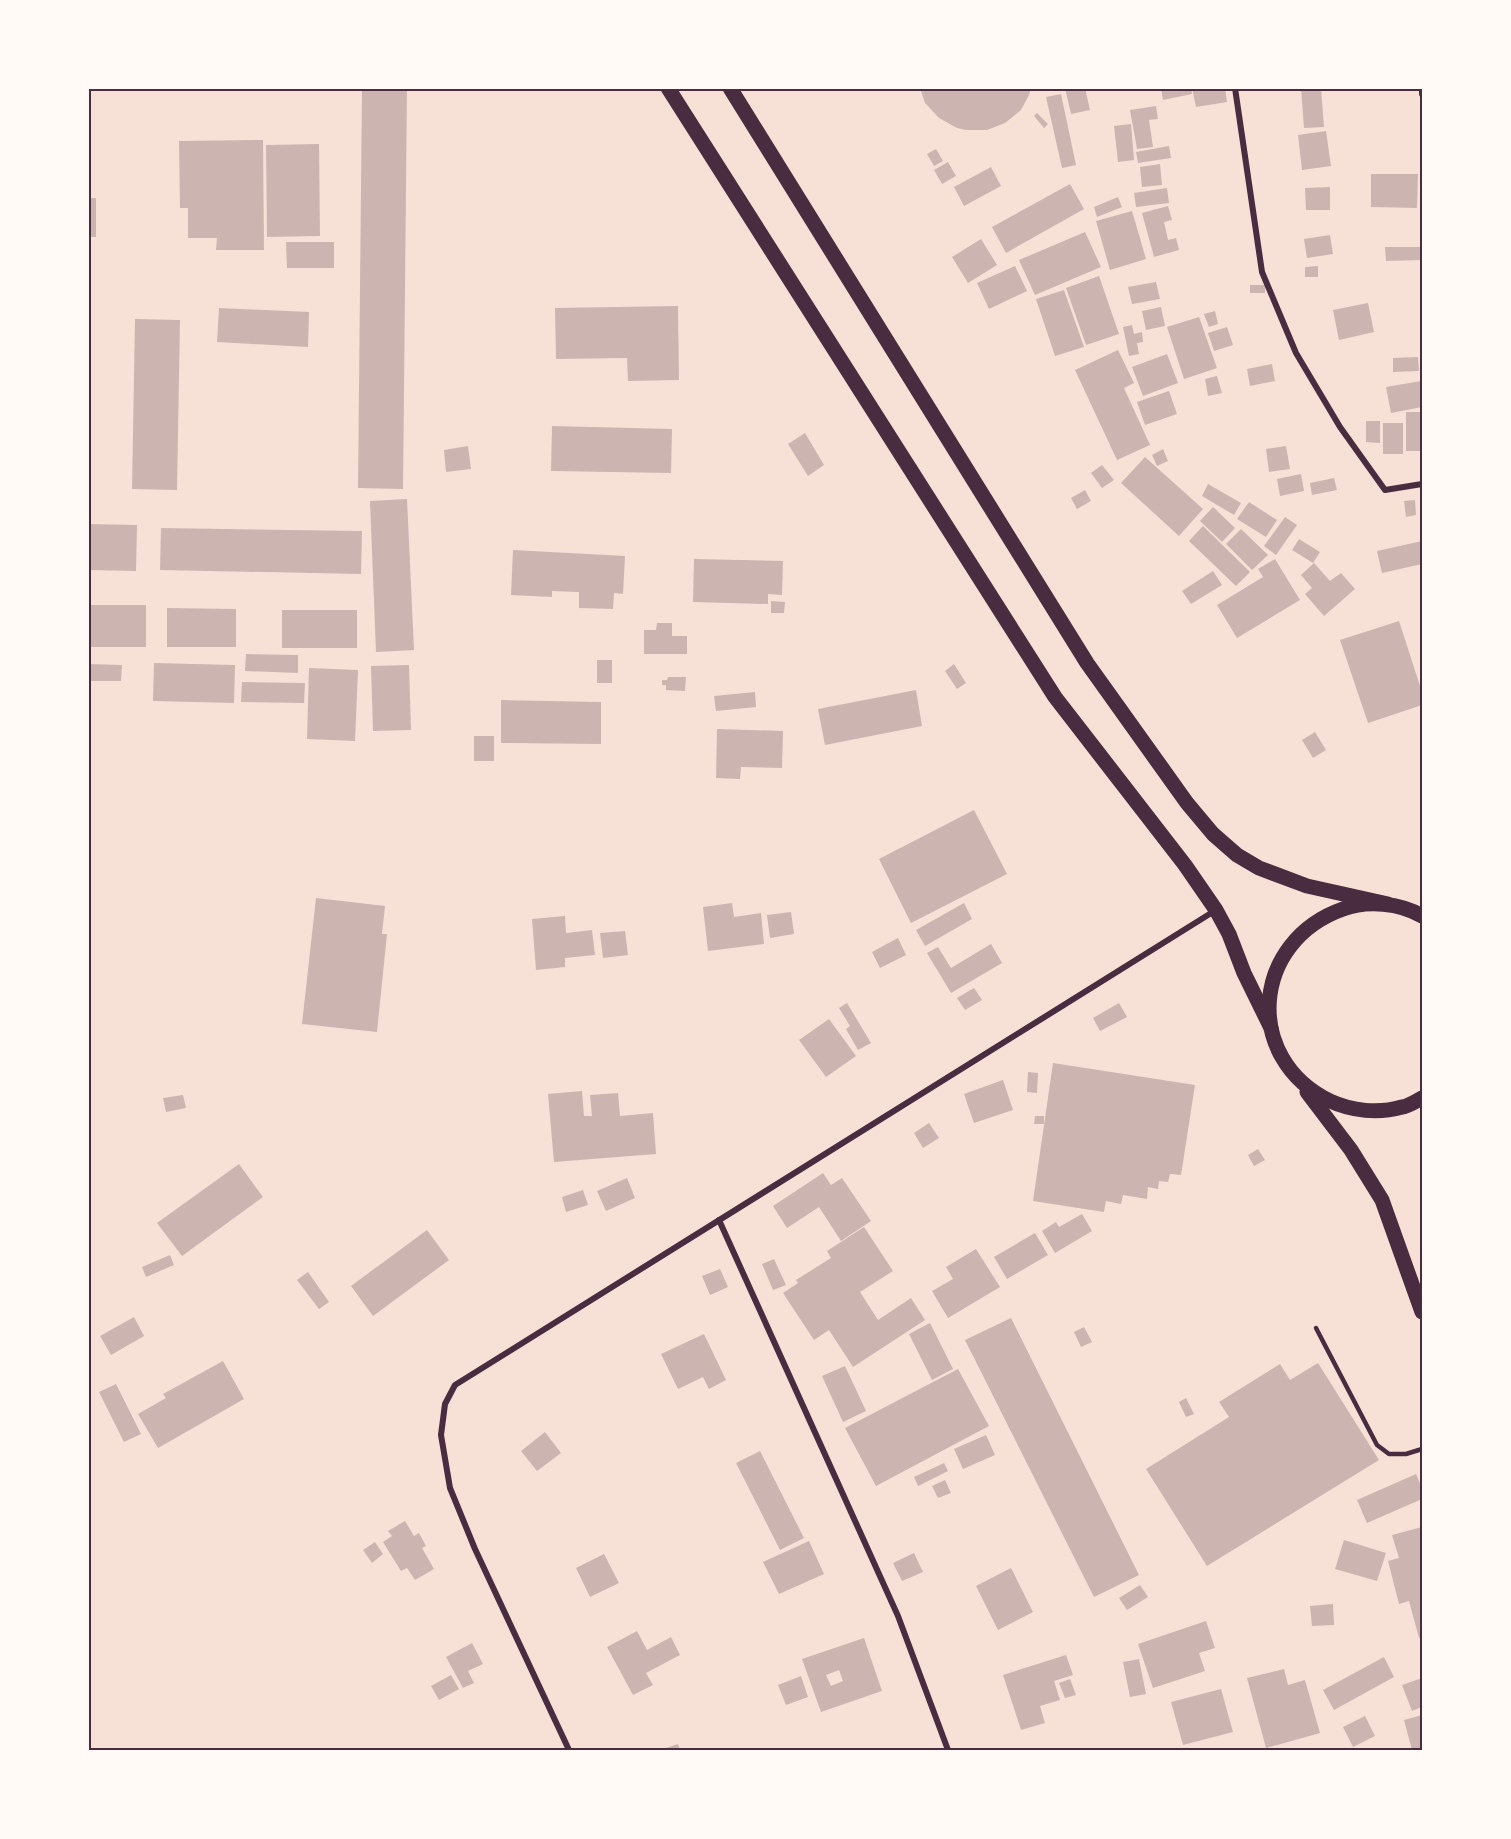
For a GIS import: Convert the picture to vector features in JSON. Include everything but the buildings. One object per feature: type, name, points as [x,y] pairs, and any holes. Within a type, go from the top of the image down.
[{"type":"main road","points":[[668,88],[1055,698],[1185,865],[1216,910],[1229,933],[1279,1052],[1292,1073],[1351,1150],[1382,1200],[1422,1312]]},
{"type":"main road","points":[[730,88],[1086,663],[1187,803],[1213,834],[1237,855],[1259,868],[1308,886],[1388,904],[1422,916]]},
{"type":"main road","points":[[1270,1028],[1269,994],[1278,963],[1297,936],[1323,916],[1354,905],[1388,904]]},
{"type":"main road","points":[[1292,1073],[1315,1094],[1342,1106],[1372,1111],[1402,1107],[1422,1098]]},
{"type":"street","points":[[1234,88],[1262,272],[1296,353],[1340,427],[1385,490],[1422,484]]},
{"type":"street","points":[[1422,88],[1422,94]]},
{"type":"street","points":[[568,1750],[475,1549],[450,1488],[441,1435],[446,1404],[455,1385],[1216,910]]},
{"type":"street","points":[[719,1220],[898,1616],[948,1750]]},
{"type":"lane","points":[[1316,1328],[1377,1445],[1389,1455],[1406,1454],[1422,1449]]}]
